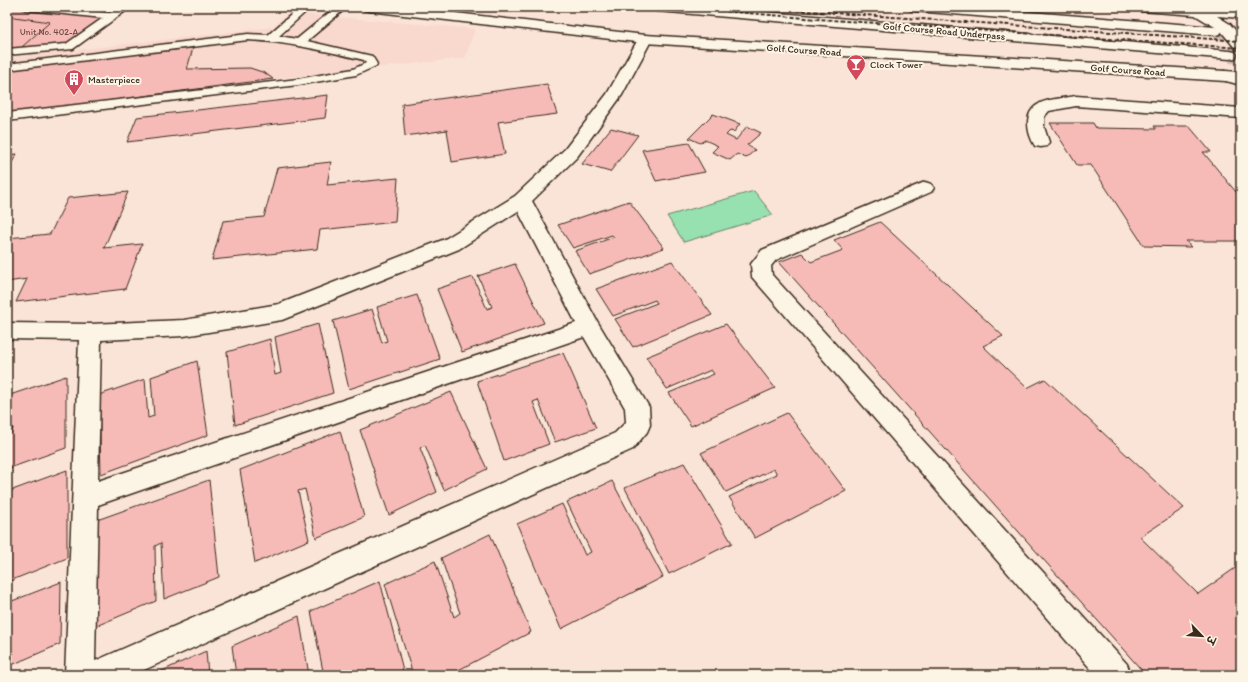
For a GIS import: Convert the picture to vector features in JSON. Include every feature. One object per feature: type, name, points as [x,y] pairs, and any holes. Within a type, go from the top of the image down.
[{"type":"street","name":"Golf Course Road","points":[[369,7],[645,39],[1241,78]]},
{"type":"street","name":"Golf Course Road Underpass","points":[[657,7],[1230,55]]},
{"type":"street","name":"Golf Course Road Underpass","points":[[915,7],[1215,31]]},
{"type":"street","points":[[1141,7],[1241,14]]},
{"type":"street","points":[[1196,11],[1225,27],[1241,46]]},
{"type":"street","points":[[7,332],[90,332],[184,328],[282,312],[452,244],[522,200],[571,153],[614,95],[645,39]]},
{"type":"street","points":[[1041,142],[1036,127],[1036,116],[1044,107],[1076,102],[1107,102],[1241,113]]},
{"type":"street","points":[[925,188],[769,255],[762,264],[762,277],[1116,675]]},
{"type":"street","points":[[99,675],[624,441],[638,425],[637,407],[589,327],[522,200]]},
{"type":"street","points":[[85,498],[589,327]]},
{"type":"street","points":[[80,675],[90,332]]},
{"type":"lane","points":[[26,7],[112,16]]},
{"type":"lane","points":[[7,52],[72,46],[126,7]]},
{"type":"lane","points":[[272,37],[306,7]]},
{"type":"lane","points":[[298,43],[342,7]]},
{"type":"lane","points":[[7,67],[248,37],[272,37],[368,58],[372,64],[356,72],[298,82],[7,117]]},
{"type":"shaded area","name":"Masterpiece","points":[[289,13],[475,29],[465,58],[273,79],[7,114],[7,58],[273,27]]},
{"type":"green space","points":[[754,191],[773,215],[684,242],[667,216]]},
{"type":"building","points":[[7,7],[111,17],[72,46],[7,50]]},
{"type":"building","points":[[7,16],[50,22],[14,54],[7,55]]},
{"type":"building","name":"Masterpiece","points":[[193,48],[187,69],[250,68],[265,73],[273,79],[7,114],[7,68]]},
{"type":"building","points":[[547,84],[557,114],[498,122],[505,154],[452,162],[447,130],[405,136],[402,104]]},
{"type":"building","points":[[328,95],[325,118],[127,142],[137,117]]},
{"type":"building","points":[[713,114],[740,124],[734,132],[730,131],[726,135],[736,140],[747,126],[761,133],[747,145],[755,150],[746,158],[737,154],[730,160],[712,152],[718,146],[705,140],[700,143],[689,138]]},
{"type":"building","points":[[1050,123],[1093,123],[1096,128],[1156,129],[1154,126],[1189,126],[1211,152],[1203,152],[1241,198],[1241,241],[1186,241],[1191,247],[1144,246],[1091,165],[1077,165]]},
{"type":"building","points":[[611,128],[638,135],[610,172],[582,164]]},
{"type":"building","points":[[689,143],[705,172],[656,181],[642,150]]},
{"type":"building","points":[[17,154],[7,171],[7,155]]},
{"type":"building","points":[[331,162],[327,185],[398,178],[395,222],[320,230],[317,249],[212,260],[223,221],[264,217],[277,168]]},
{"type":"building","points":[[128,192],[104,248],[142,244],[125,289],[16,302],[27,279],[7,282],[7,238],[50,234],[68,198]]},
{"type":"building","points":[[629,201],[664,248],[589,274],[575,251],[614,237],[612,235],[573,248],[558,225]]},
{"type":"building","points":[[880,222],[1003,336],[983,346],[1027,388],[1045,379],[1184,508],[1140,537],[1198,594],[1241,564],[1241,675],[1146,675],[779,262],[802,253],[811,262],[843,250],[834,240]]},
{"type":"building","points":[[672,261],[712,315],[633,347],[615,319],[657,303],[655,300],[613,316],[596,289]]},
{"type":"building","points":[[515,264],[544,323],[462,352],[437,289],[473,277],[487,309],[492,307],[478,276]]},
{"type":"building","points":[[417,295],[440,359],[349,389],[333,321],[372,309],[382,343],[387,341],[377,307]]},
{"type":"building","points":[[318,324],[333,393],[235,425],[227,352],[270,339],[275,375],[281,373],[275,337]]},
{"type":"building","points":[[726,324],[775,388],[691,426],[669,393],[714,374],[711,370],[667,389],[646,357]]},
{"type":"building","points":[[563,353],[596,428],[555,442],[538,400],[533,402],[549,444],[504,461],[477,381]]},
{"type":"building","points":[[197,361],[208,435],[101,474],[99,395],[145,379],[148,418],[154,416],[151,377]]},
{"type":"building","points":[[66,376],[66,448],[7,469],[7,434],[12,432],[13,428],[7,430],[7,396]]},
{"type":"building","points":[[451,392],[487,469],[444,490],[425,445],[420,448],[437,492],[389,515],[360,430]]},
{"type":"building","points":[[787,413],[846,491],[755,538],[729,497],[777,474],[774,469],[726,492],[701,453]]},
{"type":"building","points":[[340,431],[364,517],[316,538],[305,489],[298,491],[309,540],[255,563],[240,470]]},
{"type":"building","points":[[684,463],[732,543],[669,574],[625,488]]},
{"type":"building","points":[[67,470],[67,558],[7,582],[7,492]]},
{"type":"building","points":[[209,480],[219,577],[164,599],[161,543],[155,546],[156,601],[96,626],[97,520]]},
{"type":"building","points":[[612,481],[663,577],[561,629],[517,524],[562,504],[585,555],[591,552],[567,502]]},
{"type":"building","points":[[490,534],[531,632],[449,675],[413,675],[385,584],[435,561],[454,617],[460,613],[441,558]]},
{"type":"building","points":[[380,581],[403,670],[391,675],[315,675],[323,671],[311,611]]},
{"type":"building","points":[[61,582],[60,644],[7,667],[7,603]]},
{"type":"building","points":[[299,616],[309,675],[236,675],[232,646]]},
{"type":"building","points":[[206,651],[208,675],[153,675]]},
{"type":"tunnel","points":[[1215,31],[1241,33]]},
{"type":"tunnel","points":[[1230,55],[1241,56]]},
{"type":"railway","points":[[678,7],[817,19],[1241,48]]},
{"type":"railway","points":[[748,7],[1241,41]]},
{"type":"place","name":"Clock Tower","points":[[856,81]]},
{"type":"place","name":"Masterpiece","points":[[74,96]]}]
